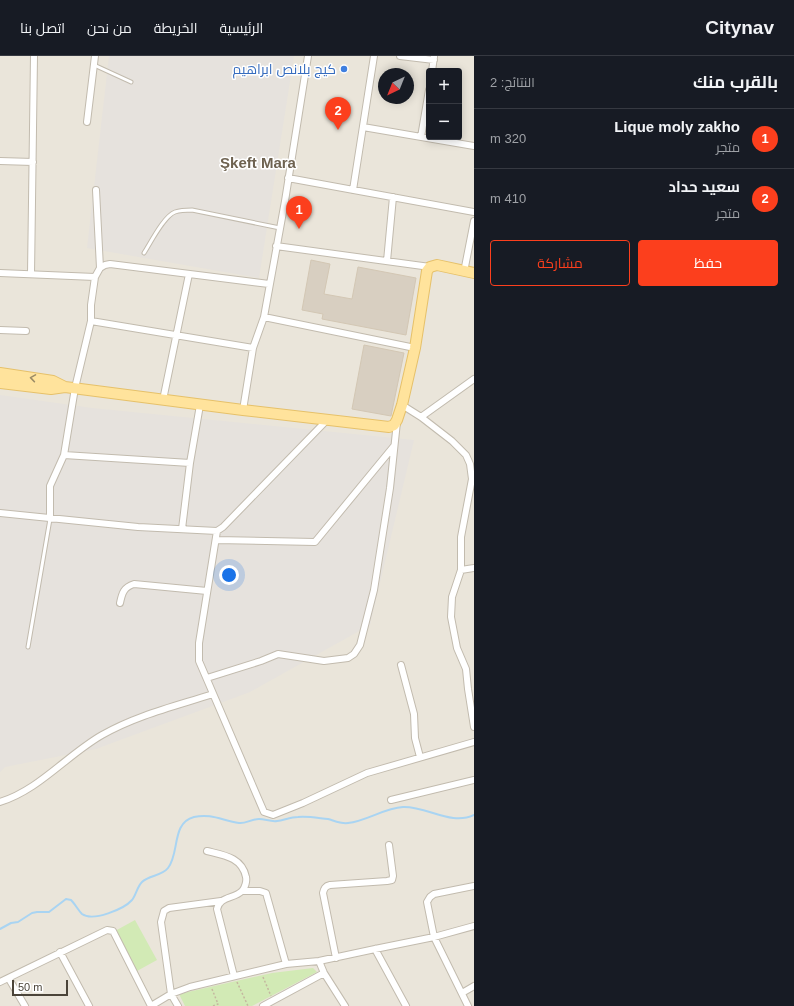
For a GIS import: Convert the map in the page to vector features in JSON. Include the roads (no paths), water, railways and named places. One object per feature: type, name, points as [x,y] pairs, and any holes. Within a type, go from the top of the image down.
[{"type":"main road","points":[[0,373],[53,381],[70,387],[164,400],[327,420],[389,426],[394,425],[402,405],[415,348],[426,275],[430,268],[437,265],[469,272]]},
{"type":"main road","points":[[0,383],[52,389],[70,387]]},
{"type":"street","points":[[31,274],[34,56]]},
{"type":"street","points":[[87,122],[95,56]]},
{"type":"street","points":[[243,410],[253,348],[264,317],[308,56]]},
{"type":"street","points":[[353,190],[374,56]]},
{"type":"street","points":[[400,56],[434,58],[432,68]]},
{"type":"street","points":[[421,137],[427,104]]},
{"type":"street","points":[[363,127],[474,146]]},
{"type":"street","points":[[0,161],[33,162]]},
{"type":"street","points":[[288,178],[474,212]]},
{"type":"street","points":[[96,190],[100,268]]},
{"type":"street","points":[[387,261],[393,197]]},
{"type":"street","points":[[469,272],[474,221]]},
{"type":"street","points":[[276,246],[430,268]]},
{"type":"street","points":[[50,519],[50,486],[64,455],[70,387],[91,321],[91,305],[95,277],[100,268],[110,264],[269,284]]},
{"type":"street","points":[[0,273],[95,277]]},
{"type":"street","points":[[164,400],[189,274]]},
{"type":"street","points":[[264,317],[415,348]]},
{"type":"street","points":[[91,321],[253,348]]},
{"type":"street","points":[[0,330],[26,331]]},
{"type":"street","points":[[421,417],[474,378]]},
{"type":"street","points":[[182,529],[190,463],[200,404]]},
{"type":"street","points":[[402,405],[421,417],[452,441],[466,455],[470,464],[472,479],[461,538],[461,570],[452,597],[451,617],[457,648],[466,669],[474,727]]},
{"type":"street","points":[[0,513],[138,527],[217,531],[223,527],[327,420]]},
{"type":"street","points":[[207,678],[278,654],[324,661],[348,658],[354,654],[360,645],[374,590],[390,488],[397,420]]},
{"type":"street","points":[[216,540],[316,542],[394,446]]},
{"type":"street","points":[[64,455],[190,463]]},
{"type":"street","points":[[217,531],[198,643],[200,661],[264,812],[273,815],[367,773],[474,742]]},
{"type":"street","points":[[461,570],[474,568]]},
{"type":"street","points":[[120,603],[124,590],[128,586],[134,584],[207,591]]},
{"type":"street","points":[[401,665],[414,714],[415,738],[420,757]]},
{"type":"street","points":[[0,802],[27,789],[101,736],[149,714],[213,694]]},
{"type":"street","points":[[391,800],[474,780]]},
{"type":"street","points":[[336,958],[323,893],[324,889],[328,885],[392,880],[393,876],[389,845]]},
{"type":"street","points":[[178,1006],[172,994],[161,922],[164,911],[169,908],[222,901],[237,895],[242,891],[247,879],[244,869],[236,860],[228,856],[207,851]]},
{"type":"street","points":[[468,1006],[434,937],[427,902],[434,894],[474,886]]},
{"type":"street","points":[[242,891],[260,891],[266,893],[286,964]]},
{"type":"street","points":[[222,901],[218,904],[217,909],[234,976]]},
{"type":"street","points":[[0,982],[107,930],[112,932],[151,1006],[172,994],[209,982],[286,964],[336,958],[434,937],[474,926]]},
{"type":"street","points":[[376,949],[406,1006]]},
{"type":"street","points":[[60,952],[89,1006]]},
{"type":"street","points":[[319,961],[324,973],[345,1006]]},
{"type":"street","points":[[264,1006],[324,973]]},
{"type":"street","points":[[9,978],[25,1006]]},
{"type":"street","points":[[462,993],[474,986]]},
{"type":"lane","points":[[94,65],[131,82]]},
{"type":"lane","points":[[144,253],[168,217],[174,212],[180,210],[192,210],[280,228]]},
{"type":"lane","points":[[28,647],[50,519]]},
{"type":"waterway","points":[[0,929],[11,923],[18,922],[32,913],[49,912],[66,899],[71,900],[82,914],[87,916],[108,913],[128,904],[135,896],[142,882],[162,873],[168,868],[172,862],[182,825],[187,820],[194,817],[206,816],[241,823],[256,819],[280,821],[293,817],[305,817],[328,819],[345,823],[355,822],[389,810],[403,807],[421,809],[448,817],[465,818],[474,815]]},
{"type":"place","name":"كيج بلانص ابراهيم","points":[[344,69]]},
{"type":"place","name":"سعيد حداد","points":[[338,130]]},
{"type":"place","name":"Lique moly zakho","points":[[299,229]]},
{"type":"district","name":"Şkeft Mara","points":[[258,163]]}]
